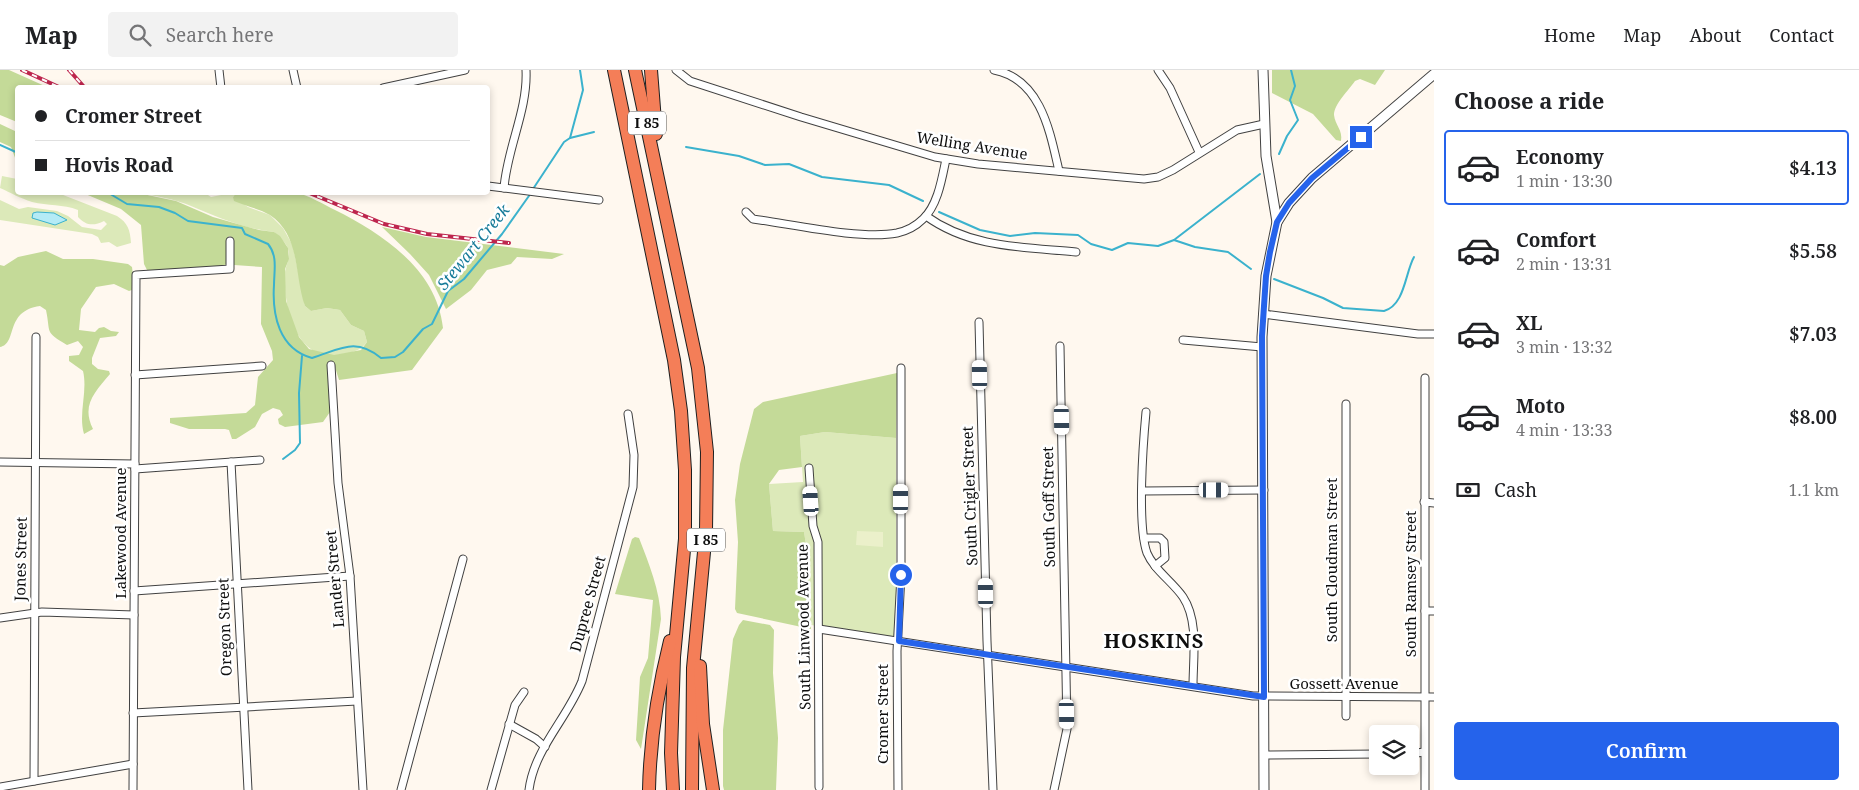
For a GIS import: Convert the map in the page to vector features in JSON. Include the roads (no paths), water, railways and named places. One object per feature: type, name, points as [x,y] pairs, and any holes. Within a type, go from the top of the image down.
[{"type":"highway","points":[[605,70],[623,134],[630,149]]},
{"type":"highway","name":"I 85","points":[[614,70],[674,360],[684,448],[685,539],[677,614],[671,753],[673,790]]},
{"type":"highway","name":"I 85","points":[[635,70],[659,176],[698,368],[707,452],[706,531],[696,632],[691,726],[692,790]]},
{"type":"highway","points":[[651,70],[659,176]]},
{"type":"highway","points":[[649,790],[660,682],[677,614]]},
{"type":"highway","points":[[696,632],[703,724],[713,790]]},
{"type":"street","points":[[219,70],[221,85]]},
{"type":"street","points":[[293,70],[297,85]]},
{"type":"street","points":[[397,85],[465,70]]},
{"type":"street","points":[[504,188],[508,159],[525,97],[526,70]]},
{"type":"street","name":"Welling Avenue","points":[[676,70],[690,81],[915,152],[946,159],[1059,172],[1154,178],[1173,170],[1237,130],[1264,124]]},
{"type":"street","points":[[994,70],[1015,78],[1036,99],[1047,125],[1059,172]]},
{"type":"street","points":[[1158,70],[1170,88],[1199,152]]},
{"type":"street","points":[[1263,70],[1264,124],[1269,176],[1277,222]]},
{"type":"street","points":[[1264,790],[1262,347],[1266,276],[1277,222],[1289,203],[1312,178],[1434,74]]},
{"type":"street","points":[[746,212],[753,218],[883,235],[905,230],[926,216],[936,194],[946,159]]},
{"type":"street","points":[[490,186],[600,200]]},
{"type":"street","points":[[926,216],[944,228],[981,242],[1076,252]]},
{"type":"street","name":"Lakewood Avenue","points":[[133,790],[136,275],[230,269],[230,241]]},
{"type":"street","points":[[1263,314],[1418,334],[1434,334]]},
{"type":"street","name":"South Crigler Street","points":[[979,322],[993,790]]},
{"type":"street","name":"Jones Street","points":[[34,781],[36,338]]},
{"type":"street","points":[[1182,340],[1262,347]]},
{"type":"street","name":"South Goff Street","points":[[1054,790],[1067,740],[1060,346]]},
{"type":"street","name":"Lander Street","points":[[331,365],[337,473],[350,576],[363,790]]},
{"type":"street","points":[[136,375],[262,366]]},
{"type":"street","name":"Cromer Street","points":[[898,790],[897,651],[901,575],[901,368]]},
{"type":"street","name":"South Ramsey Street","points":[[1425,378],[1425,790]]},
{"type":"street","name":"South Cloudman Street","points":[[1346,404],[1346,716]]},
{"type":"street","points":[[1146,412],[1143,491],[1144,538],[1148,554],[1155,566],[1182,596],[1189,608],[1192,623],[1193,686]]},
{"type":"street","name":"Dupree Street","points":[[529,790],[535,763],[572,702],[582,681],[630,502],[634,470],[628,414]]},
{"type":"street","points":[[1425,418],[1434,418]]},
{"type":"street","points":[[0,462],[135,467],[260,460]]},
{"type":"street","name":"Oregon Street","points":[[231,462],[242,707],[248,790]]},
{"type":"street","name":"South Linwood Avenue","points":[[809,468],[813,526],[818,542],[819,787]]},
{"type":"street","points":[[1143,491],[1264,490]]},
{"type":"street","points":[[1424,502],[1434,503]]},
{"type":"street","points":[[1144,538],[1160,538],[1164,542],[1165,558],[1155,566]]},
{"type":"street","points":[[401,790],[464,559]]},
{"type":"street","points":[[134,591],[350,576]]},
{"type":"street","points":[[1425,611],[1434,611]]},
{"type":"street","points":[[0,618],[34,613],[134,615]]},
{"type":"street","name":"Gossett Avenue","points":[[819,629],[1264,697],[1434,697]]},
{"type":"street","points":[[491,790],[515,705],[524,692]]},
{"type":"street","points":[[133,713],[357,700]]},
{"type":"street","points":[[509,724],[536,739],[544,747]]},
{"type":"street","points":[[1419,753],[1424,752]]},
{"type":"street","points":[[1264,755],[1369,754]]},
{"type":"street","points":[[0,787],[133,764]]},
{"type":"water","points":[[33,213],[54,213],[67,220],[55,225],[32,218]]},
{"type":"waterway","points":[[570,138],[583,90],[580,70]]},
{"type":"waterway","points":[[1279,154],[1287,136],[1298,120],[1290,100],[1295,86],[1291,70]]},
{"type":"waterway","name":"Stewart Creek","points":[[533,189],[564,142],[570,138],[594,132]]},
{"type":"waterway","name":"Stewart Creek","points":[[0,145],[15,152]]},
{"type":"waterway","name":"Stewart Creek","points":[[686,147],[739,156],[765,165],[789,164],[822,177],[889,185],[923,201]]},
{"type":"waterway","name":"Stewart Creek","points":[[939,212],[980,230],[1010,236],[1035,233],[1078,235],[1091,244],[1112,250],[1128,243],[1158,246],[1174,240],[1260,174]]},
{"type":"waterway","name":"Stewart Creek","points":[[112,195],[127,204],[159,207],[175,213],[188,221],[242,228],[245,234],[268,244],[271,249],[275,269],[274,308],[276,319],[285,339],[292,347],[301,354],[312,358],[355,346],[372,352],[381,358],[395,357],[403,352],[423,329],[432,324],[448,291],[464,279],[502,234],[531,193]]},
{"type":"waterway","name":"Stewart Creek","points":[[1174,240],[1195,247],[1228,252],[1251,269]]},
{"type":"waterway","name":"Stewart Creek","points":[[1274,279],[1343,308],[1384,311],[1391,308],[1404,288],[1414,257]]},
{"type":"waterway","points":[[283,459],[295,450],[300,443],[299,393],[302,356]]},
{"type":"railway","points":[[22,70],[54,85]]},
{"type":"railway","points":[[69,70],[82,85]]},
{"type":"railway","points":[[314,195],[384,224],[427,234],[509,243]]},
{"type":"district","name":"HOSKINS","points":[[1154,641]]}]
